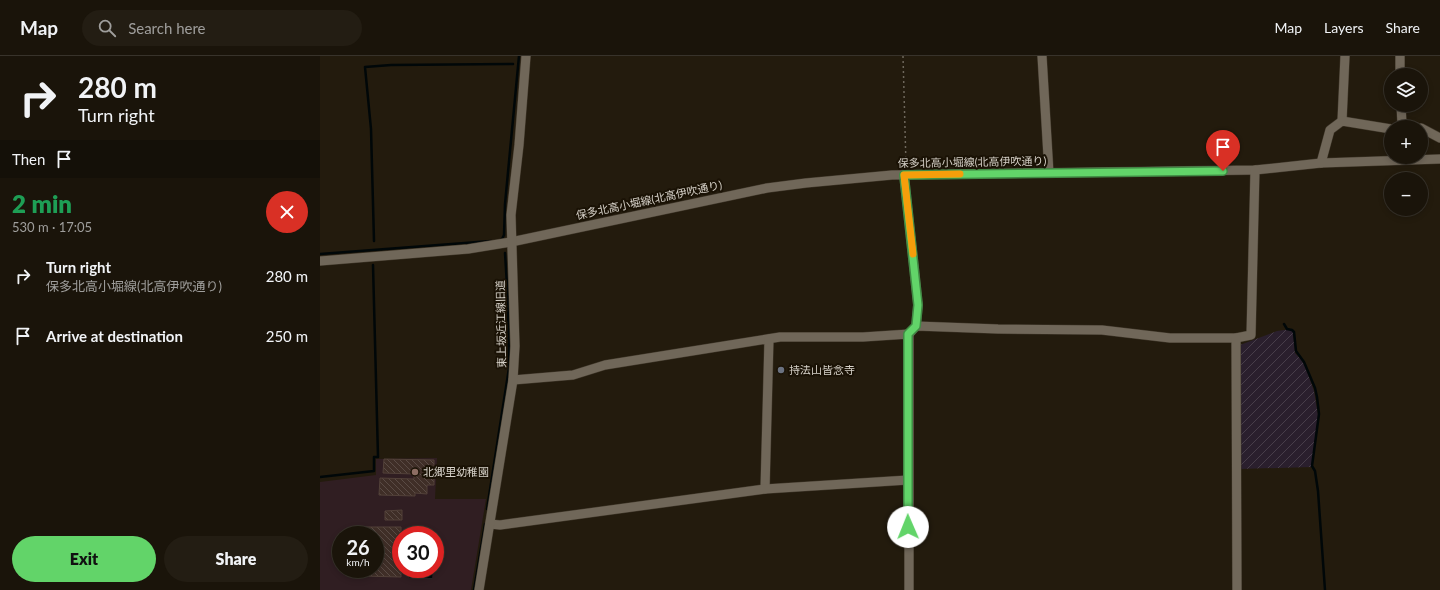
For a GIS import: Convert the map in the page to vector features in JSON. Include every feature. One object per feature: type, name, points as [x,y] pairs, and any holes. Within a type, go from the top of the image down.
[{"type":"street","name":"東上坂近江線旧道","points":[[479,590],[513,380],[515,346],[511,215],[526,56]]},
{"type":"street","points":[[1042,56],[1049,173]]},
{"type":"street","points":[[1342,122],[1345,56]]},
{"type":"street","points":[[1400,56],[1400,68]]},
{"type":"street","points":[[1321,163],[1330,130],[1342,122],[1384,129]]},
{"type":"street","points":[[1428,132],[1440,138]]},
{"type":"street","name":"保多北高小堀線(北高伊吹通り)","points":[[320,261],[468,249],[511,242],[767,188],[806,183],[904,175],[1255,170],[1321,163],[1440,158]]},
{"type":"street","points":[[916,326],[998,329],[1102,330],[1170,338],[1236,338],[1251,335],[1255,170]]},
{"type":"street","points":[[513,380],[573,375],[605,366],[780,337],[862,337],[908,334],[916,326],[918,305],[904,175]]},
{"type":"street","points":[[908,334],[909,590]]},
{"type":"street","points":[[1236,338],[1237,590]]},
{"type":"street","points":[[765,488],[769,339]]},
{"type":"street","points":[[490,524],[500,525],[765,488],[908,480]]},
{"type":"path","points":[[902,56],[906,165],[904,175]]},
{"type":"shaded area","points":[[1291,329],[1293,331],[1295,353],[1304,363],[1314,391],[1318,415],[1312,467],[1240,469],[1240,345],[1277,331]]},
{"type":"shaded area","points":[[437,458],[435,499],[486,499],[471,590],[320,590],[320,482],[376,475],[376,459]]},
{"type":"shaded area","points":[[409,578],[432,578],[432,579]]},
{"type":"building","points":[[384,459],[434,460],[434,485],[427,485],[427,494],[415,493],[415,496],[379,495],[380,478],[414,479],[414,474],[383,473]]},
{"type":"building","points":[[402,510],[402,520],[385,520],[385,511]]},
{"type":"building","points":[[384,527],[392,527],[392,577],[384,577]]},
{"type":"waterway","points":[[500,240],[504,235],[505,204],[519,56]]},
{"type":"waterway","points":[[374,241],[371,129],[365,67],[391,65],[513,64]]},
{"type":"waterway","points":[[320,254],[491,241]]},
{"type":"waterway","points":[[487,509],[509,368],[508,302],[505,253]]},
{"type":"waterway","points":[[320,477],[374,471],[374,457],[378,457],[373,265]]},
{"type":"waterway","points":[[1284,324],[1287,329],[1294,332],[1296,351],[1304,362],[1315,388],[1317,397],[1319,414],[1312,466],[1315,471],[1318,491],[1325,590]]},
{"type":"waterway","points":[[474,590],[485,524]]},
{"type":"slow traffic","points":[[913,254],[904,175],[960,174]]},
{"type":"place","name":"持法山皆念寺","points":[[781,370]]},
{"type":"place","name":"北郷里幼稚園","points":[[415,472]]},
{"type":"route","points":[[908,527],[908,334],[916,326],[918,305],[904,175],[1223,171]]}]
